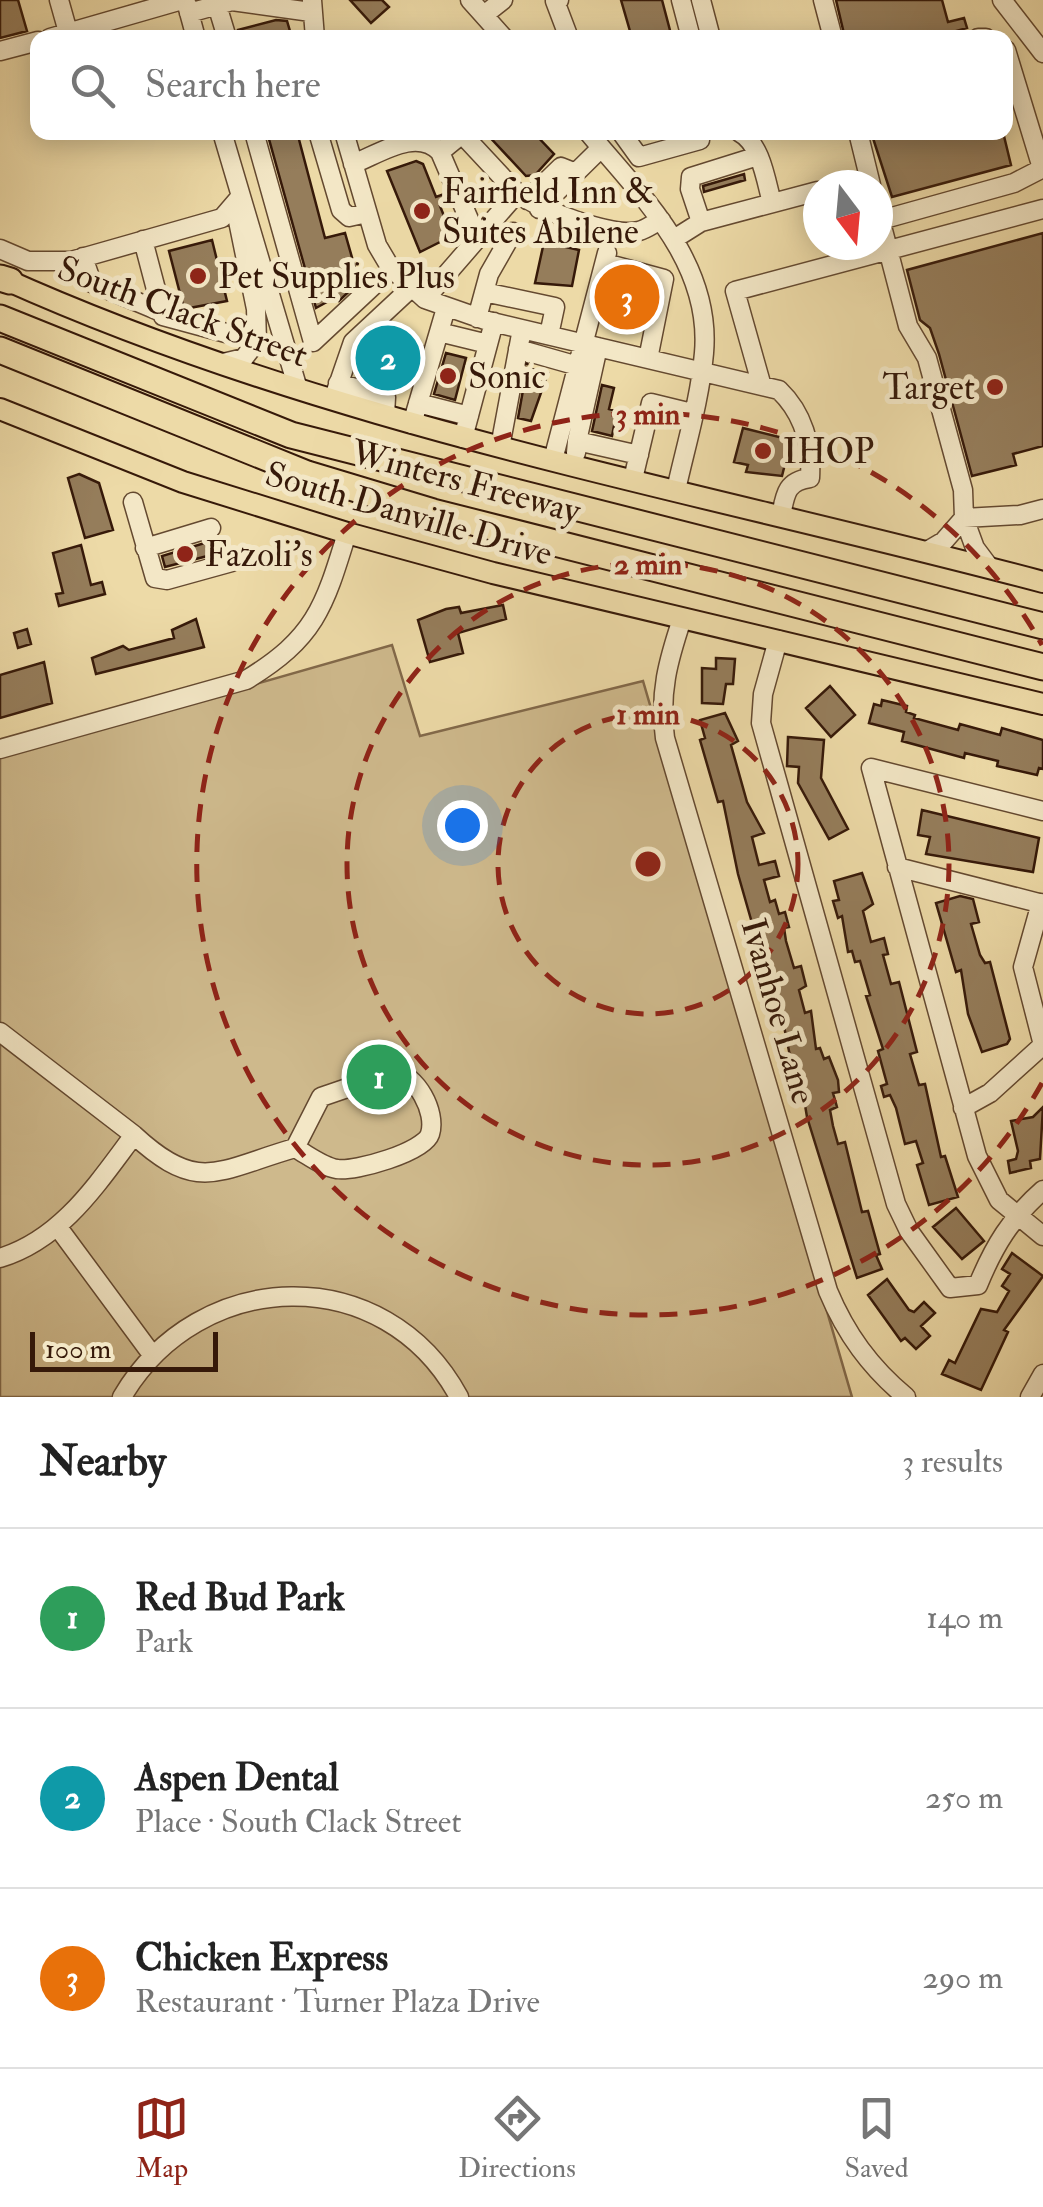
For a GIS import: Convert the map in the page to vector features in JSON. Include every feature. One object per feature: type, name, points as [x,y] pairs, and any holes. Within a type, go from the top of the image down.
[{"type":"highway","name":"Winters Freeway","points":[[0,318],[290,435],[1043,626]]},
{"type":"highway","name":"Winters Freeway","points":[[0,350],[307,474],[433,512],[1043,667]]},
{"type":"main road","name":"South Clack Street","points":[[3,279],[224,364],[298,389],[336,391],[385,415],[415,414],[463,438],[1043,582]]},
{"type":"main road","name":"South Danville Drive","points":[[0,408],[183,482],[347,533],[682,619],[1043,704]]},
{"type":"street","points":[[59,0],[59,30]]},
{"type":"street","points":[[470,0],[497,30]]},
{"type":"street","points":[[484,15],[503,0]]},
{"type":"street","points":[[559,0],[555,1],[566,30]]},
{"type":"street","points":[[681,0],[689,30]]},
{"type":"street","points":[[701,0],[708,30]]},
{"type":"street","points":[[822,0],[830,30]]},
{"type":"street","points":[[1002,0],[1043,53]]},
{"type":"street","points":[[79,30],[186,4],[240,1],[311,6]]},
{"type":"street","points":[[186,4],[194,30]]},
{"type":"street","points":[[217,5],[225,30]]},
{"type":"street","points":[[1013,40],[1025,27]]},
{"type":"street","points":[[0,51],[30,43]]},
{"type":"street","points":[[893,212],[1014,183],[1043,168],[1013,70]]},
{"type":"street","points":[[224,140],[240,201],[248,213],[258,342],[244,358],[224,364]]},
{"type":"street","points":[[256,140],[313,342],[374,285]]},
{"type":"street","points":[[320,140],[341,210],[349,216],[367,214]]},
{"type":"street","points":[[346,140],[378,245],[418,294],[485,320],[761,383],[790,401],[809,445],[810,478],[798,480],[786,490],[781,516]]},
{"type":"street","points":[[354,164],[412,140],[433,144],[480,236]]},
{"type":"street","points":[[440,152],[455,140]]},
{"type":"street","points":[[468,140],[528,201],[634,232],[661,220]]},
{"type":"street","points":[[594,140],[661,220],[691,273],[703,325],[702,372],[676,490]]},
{"type":"street","points":[[627,140],[639,157],[700,140]]},
{"type":"street","points":[[749,140],[772,203]]},
{"type":"street","points":[[860,140],[867,170]]},
{"type":"street","points":[[336,391],[352,342],[418,294],[480,236],[576,172],[601,148]]},
{"type":"street","points":[[701,222],[690,189],[691,176],[758,156]]},
{"type":"street","points":[[0,248],[28,261],[48,264],[83,257],[228,215],[240,201],[270,188]]},
{"type":"street","points":[[674,239],[701,222],[803,195]]},
{"type":"street","points":[[893,249],[1043,209]]},
{"type":"street","points":[[463,438],[488,344],[484,292],[489,274],[513,232]]},
{"type":"street","points":[[144,240],[159,310]]},
{"type":"street","points":[[83,257],[92,283],[159,310],[172,321],[226,333]]},
{"type":"street","points":[[564,462],[577,441],[606,258],[664,279],[691,273]]},
{"type":"street","points":[[761,383],[736,292],[852,260]]},
{"type":"street","points":[[891,260],[908,326],[927,358],[962,490],[964,518],[975,548],[990,568]]},
{"type":"street","points":[[254,266],[298,389]]},
{"type":"street","points":[[648,359],[664,279]]},
{"type":"street","points":[[484,292],[555,308],[549,335]]},
{"type":"street","points":[[446,308],[415,414],[469,416]]},
{"type":"street","points":[[500,447],[522,329]]},
{"type":"street","points":[[439,332],[488,344]]},
{"type":"street","points":[[564,462],[578,366],[591,345]]},
{"type":"street","points":[[518,349],[578,366]]},
{"type":"street","points":[[633,479],[651,403],[692,413]]},
{"type":"street","points":[[577,441],[638,455]]},
{"type":"street","points":[[132,502],[153,575],[162,581],[232,562]]},
{"type":"street","points":[[927,552],[944,541],[964,518],[1020,516],[1043,509]]},
{"type":"street","points":[[145,548],[211,528]]},
{"type":"street","points":[[0,748],[246,680],[281,659],[305,636],[318,615],[347,533]]},
{"type":"street","name":"Ivanhoe Lane","points":[[682,619],[664,674],[660,706],[664,738],[828,1291],[862,1354],[906,1397]]},
{"type":"street","points":[[778,640],[763,694],[761,723],[896,1204],[909,1231],[950,1288],[965,1290],[978,1286],[994,1246],[1014,1216],[1043,1190]]},
{"type":"street","points":[[1043,811],[871,768],[977,1156],[1000,1200],[1014,1216],[1043,1236]]},
{"type":"street","points":[[898,867],[1042,904],[1023,966],[1043,1045],[990,1093],[962,1108]]},
{"type":"street","points":[[0,1032],[169,1166],[195,1173],[295,1148],[338,1169],[415,1150],[430,1132],[420,1090],[413,1079],[394,1072],[329,1092],[312,1107],[295,1148]]},
{"type":"street","points":[[0,1258],[58,1226],[94,1190],[134,1135]]},
{"type":"street","points":[[58,1226],[152,1356]]},
{"type":"street","points":[[122,1397],[152,1356],[184,1329],[220,1309],[260,1298],[313,1298],[345,1303],[406,1334],[433,1358],[459,1397]]},
{"type":"street","points":[[1030,1397],[1043,1374]]},
{"type":"shaded area","points":[[392,645],[420,736],[643,681],[852,1397],[0,1397],[0,757]]},
{"type":"building","points":[[0,0],[18,0],[27,31],[0,38]]},
{"type":"building","points":[[350,0],[382,0],[389,7],[371,23]]},
{"type":"building","points":[[621,0],[662,0],[670,30],[630,30]]},
{"type":"building","points":[[836,0],[942,0],[948,22],[964,18],[967,28],[960,30],[843,30]]},
{"type":"building","points":[[276,20],[287,21],[290,30],[238,30]]},
{"type":"building","points":[[269,140],[299,140],[325,238],[345,233],[359,282],[339,301],[336,297],[316,308]]},
{"type":"building","points":[[492,140],[541,140],[554,154],[535,175],[526,176]]},
{"type":"building","points":[[874,140],[1005,140],[1011,165],[893,197],[893,170],[883,170]]},
{"type":"building","name":"Fairfield Inn & Suites Abilene","points":[[416,161],[423,164],[436,197],[444,194],[448,203],[440,206],[450,231],[446,233],[448,238],[420,252],[387,171]]},
{"type":"building","points":[[744,174],[745,180],[704,192],[703,186]]},
{"type":"building","name":"Target","points":[[1043,233],[1043,446],[1013,454],[1016,465],[972,476],[939,354],[930,328],[920,320],[907,270]]},
{"type":"building","name":"Pet Supplies Plus","points":[[212,240],[227,301],[184,309],[169,251]]},
{"type":"building","points":[[544,242],[579,250],[572,286],[535,283]]},
{"type":"building","points":[[613,278],[647,287],[641,320],[626,317],[624,325],[611,322],[612,315],[605,313]]},
{"type":"building","points":[[378,336],[422,346],[411,383],[361,371],[367,346]]},
{"type":"building","name":"Sonic","points":[[446,353],[466,358],[455,400],[434,394]]},
{"type":"building","points":[[527,368],[548,373],[531,421],[518,418]]},
{"type":"building","points":[[602,385],[614,388],[609,409],[617,411],[612,436],[592,431]]},
{"type":"building","name":"IHOP","points":[[743,428],[791,440],[782,476],[746,472],[748,465],[734,462]]},
{"type":"building","points":[[79,474],[99,483],[113,530],[85,538],[68,478]]},
{"type":"building","points":[[211,541],[215,554],[165,567],[162,556]]},
{"type":"building","points":[[81,545],[91,585],[102,582],[105,594],[59,606],[56,594],[63,593],[53,553]]},
{"type":"building","points":[[503,605],[506,619],[458,633],[463,653],[430,662],[418,620],[446,609],[459,607],[461,613]]},
{"type":"building","points":[[196,619],[204,647],[96,674],[92,658],[123,646],[129,650],[174,638],[172,630]]},
{"type":"building","points":[[27,629],[31,644],[18,648],[14,633]]},
{"type":"building","points":[[716,658],[735,659],[733,684],[726,684],[723,704],[702,703],[702,668],[716,669]]},
{"type":"building","points":[[44,662],[52,703],[0,718],[0,675]]},
{"type":"building","points":[[830,686],[855,715],[831,737],[806,708]]},
{"type":"building","points":[[882,700],[907,706],[906,712],[914,718],[958,730],[960,724],[1000,735],[1002,728],[1043,740],[1043,769],[1039,768],[1037,775],[997,766],[998,761],[965,753],[964,758],[902,741],[904,732],[869,723],[874,704],[881,706]]},
{"type":"building","points":[[725,713],[738,741],[731,745],[747,802],[764,833],[752,837],[759,865],[775,861],[779,876],[764,880],[770,902],[775,900],[779,914],[785,912],[789,927],[784,928],[786,941],[794,968],[801,966],[806,986],[799,990],[805,1013],[811,1011],[816,1049],[820,1048],[824,1059],[829,1057],[838,1080],[839,1092],[833,1093],[837,1107],[830,1110],[838,1144],[845,1142],[862,1212],[868,1211],[880,1254],[876,1255],[882,1269],[857,1278],[807,1117],[799,1069],[794,1070],[790,1056],[774,977],[768,979],[738,874],[723,801],[718,802],[700,740],[705,738],[700,720]]},
{"type":"building","points":[[788,737],[824,740],[821,778],[848,829],[829,839],[798,783],[799,767],[787,766]]},
{"type":"building","points":[[922,810],[1039,838],[1033,872],[926,854],[930,837],[918,835]]},
{"type":"building","points":[[862,873],[873,904],[863,911],[871,942],[884,938],[888,954],[883,955],[891,984],[899,982],[917,1052],[910,1054],[919,1085],[925,1084],[941,1157],[945,1156],[958,1197],[929,1205],[917,1165],[923,1163],[916,1141],[905,1144],[896,1108],[890,1095],[884,1097],[881,1086],[887,1084],[878,1051],[883,1049],[866,996],[870,995],[860,961],[855,962],[852,951],[848,952],[842,916],[838,918],[833,901],[839,900],[834,881]]},
{"type":"building","points":[[960,896],[973,899],[979,922],[971,924],[980,955],[985,963],[990,962],[1010,1039],[1007,1044],[982,1052],[968,1014],[961,970],[956,972],[936,903]]},
{"type":"building","points":[[1043,1107],[1040,1159],[1030,1161],[1031,1168],[1010,1173],[1008,1161],[1016,1159],[1018,1151],[1011,1121],[1033,1117]]},
{"type":"building","points":[[956,1208],[984,1241],[962,1259],[933,1227]]},
{"type":"building","points":[[1012,1253],[1043,1276],[1004,1330],[1008,1332],[981,1390],[942,1374],[949,1360],[955,1363],[981,1309],[997,1312],[1009,1291],[1002,1286],[1010,1274],[1002,1269]]},
{"type":"building","points":[[887,1279],[909,1310],[914,1312],[924,1302],[935,1313],[921,1326],[930,1336],[916,1349],[905,1338],[901,1341],[868,1295]]},
{"type":"place","name":"Fairfield Inn & Suites Abilene","points":[[422,211]]},
{"type":"place","name":"Pet Supplies Plus","points":[[198,276]]},
{"type":"place","name":"Chicken Express","points":[[627,297]]},
{"type":"place","name":"Aspen Dental","points":[[388,358]]},
{"type":"place","name":"Sonic","points":[[448,376]]},
{"type":"place","name":"Target","points":[[995,387]]},
{"type":"place","name":"IHOP","points":[[763,451]]},
{"type":"place","name":"Fazoli's","points":[[185,554]]},
{"type":"place","name":"Red Bud Park","points":[[379,1077]]}]
